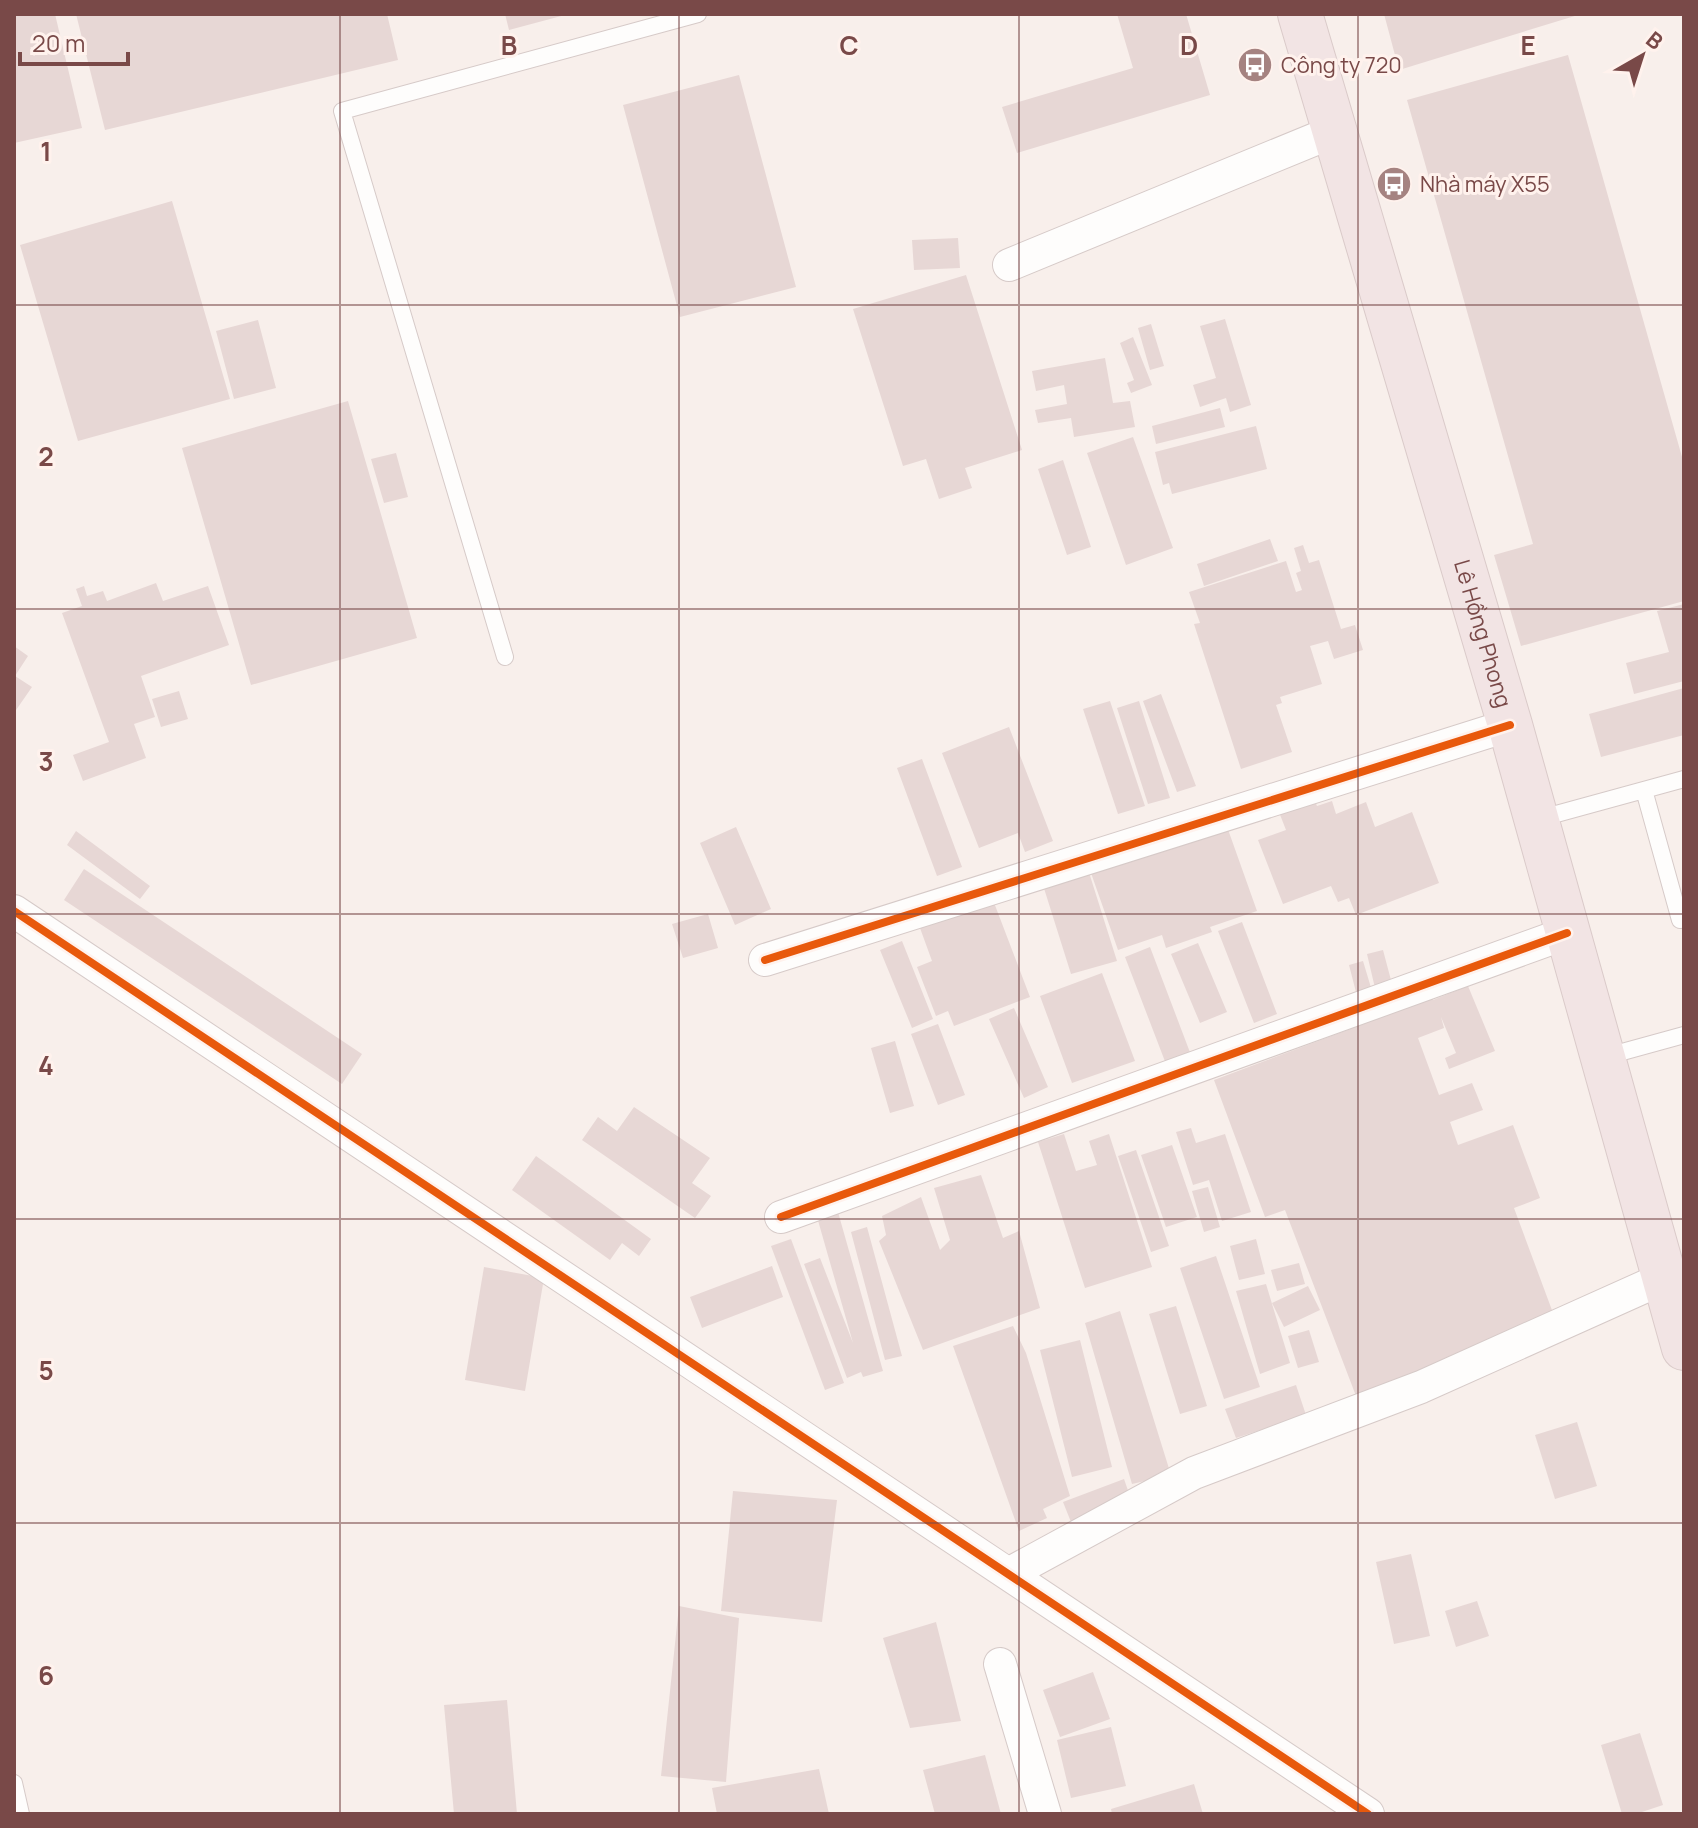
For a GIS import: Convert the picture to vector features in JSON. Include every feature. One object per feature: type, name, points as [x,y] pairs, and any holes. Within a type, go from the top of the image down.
[{"type":"highway","name":"Lê Hồng Phong","points":[[1300,14],[1510,725],[1684,1348]]},
{"type":"street","points":[[1009,265],[1335,131]]},
{"type":"street","points":[[765,960],[1510,725]]},
{"type":"street","points":[[14,911],[1368,1814]]},
{"type":"street","points":[[781,1217],[1567,933]]},
{"type":"street","points":[[1010,1573],[1194,1473],[1421,1387],[1664,1278]]},
{"type":"street","points":[[1000,1664],[1045,1814]]},
{"type":"lane","points":[[505,657],[342,111],[698,14]]},
{"type":"lane","points":[[1536,819],[1684,779]]},
{"type":"lane","points":[[1644,790],[1683,924]]},
{"type":"lane","points":[[1603,1058],[1684,1035]]},
{"type":"lane","points":[[14,1783],[21,1814]]},
{"type":"building","points":[[14,14],[55,14],[82,128],[14,143]]},
{"type":"building","points":[[76,14],[387,14],[398,60],[105,130]]},
{"type":"building","points":[[505,14],[565,14],[565,15],[509,30]]},
{"type":"building","points":[[1117,14],[1186,14],[1210,95],[1017,153],[1002,107],[1133,68]]},
{"type":"building","points":[[1384,14],[1578,14],[1578,15],[1399,70]]},
{"type":"building","points":[[1568,55],[1684,464],[1684,601],[1521,646],[1494,555],[1533,544],[1407,100]]},
{"type":"building","points":[[739,75],[796,287],[680,317],[623,105]]},
{"type":"building","points":[[172,201],[230,399],[78,441],[20,245]]},
{"type":"building","points":[[958,238],[960,268],[914,270],[912,240]]},
{"type":"building","points":[[966,275],[1022,450],[965,468],[972,488],[939,499],[926,459],[903,466],[853,309]]},
{"type":"building","points":[[1225,319],[1251,405],[1230,412],[1226,398],[1200,407],[1193,385],[1216,378],[1200,326]]},
{"type":"building","points":[[258,320],[276,388],[234,399],[216,331]]},
{"type":"building","points":[[1151,324],[1164,366],[1150,370],[1138,328]]},
{"type":"building","points":[[1133,337],[1152,385],[1131,393],[1127,383],[1134,380],[1120,343]]},
{"type":"building","points":[[1105,358],[1113,403],[1130,401],[1135,427],[1074,437],[1071,418],[1038,423],[1035,410],[1067,404],[1064,385],[1036,391],[1032,371]]},
{"type":"building","points":[[348,401],[417,638],[251,685],[182,448]]},
{"type":"building","points":[[1220,408],[1225,427],[1156,444],[1152,426]]},
{"type":"building","points":[[1256,426],[1267,469],[1172,494],[1169,483],[1163,485],[1155,452]]},
{"type":"building","points":[[1133,437],[1173,548],[1126,565],[1087,453]]},
{"type":"building","points":[[396,453],[408,497],[384,503],[371,459]]},
{"type":"building","points":[[1063,460],[1091,547],[1067,555],[1038,469]]},
{"type":"building","points":[[1270,539],[1278,561],[1204,586],[1197,564]]},
{"type":"building","points":[[1303,545],[1309,563],[1319,560],[1341,629],[1355,625],[1363,650],[1334,659],[1328,641],[1310,646],[1322,684],[1280,697],[1282,703],[1276,705],[1292,752],[1241,769],[1194,624],[1200,623],[1189,592],[1286,561],[1296,592],[1302,590],[1296,573],[1301,571],[1294,548]]},
{"type":"building","points":[[156,583],[163,601],[208,586],[229,645],[141,676],[155,717],[134,724],[146,758],[83,781],[73,755],[109,742],[62,613],[82,606],[76,589],[84,586],[87,596],[103,591],[107,601]]},
{"type":"building","points":[[1684,604],[1684,681],[1634,694],[1626,663],[1669,652],[1657,611]]},
{"type":"building","points":[[14,646],[28,656],[15,676],[32,687],[14,713]]},
{"type":"building","points":[[1684,688],[1684,735],[1601,757],[1589,714]]},
{"type":"building","points":[[179,691],[188,719],[161,727],[152,699]]},
{"type":"building","points":[[1161,694],[1196,786],[1177,792],[1143,701]]},
{"type":"building","points":[[1110,701],[1145,806],[1118,814],[1083,709]]},
{"type":"building","points":[[1139,701],[1170,798],[1148,804],[1117,708]]},
{"type":"building","points":[[1009,727],[1053,841],[1025,852],[1018,833],[979,848],[942,753]]},
{"type":"building","points":[[922,759],[962,867],[937,876],[897,768]]},
{"type":"building","points":[[1312,794],[1317,806],[1332,801],[1336,814],[1366,802],[1375,827],[1412,812],[1439,883],[1356,915],[1349,898],[1338,902],[1331,886],[1283,904],[1258,840],[1286,830],[1277,807]]},
{"type":"building","points":[[1225,821],[1257,911],[1210,927],[1212,932],[1166,948],[1162,935],[1118,950],[1091,873]]},
{"type":"building","points":[[736,827],[771,909],[735,925],[700,843]]},
{"type":"building","points":[[76,831],[150,886],[140,899],[67,845]]},
{"type":"building","points":[[1086,863],[1117,961],[1071,974],[1042,882]]},
{"type":"building","points":[[84,869],[362,1054],[342,1084],[64,900]]},
{"type":"building","points":[[993,900],[1030,997],[954,1026],[948,1011],[936,1016],[917,967],[932,961],[920,928]]},
{"type":"building","points":[[708,914],[718,948],[683,958],[672,924]]},
{"type":"building","points":[[1242,922],[1277,1014],[1254,1023],[1218,931]]},
{"type":"building","points":[[902,941],[933,1019],[912,1028],[880,950]]},
{"type":"building","points":[[1198,943],[1227,1012],[1200,1023],[1171,954]]},
{"type":"building","points":[[1150,947],[1191,1055],[1166,1064],[1125,957]]},
{"type":"building","points":[[1383,950],[1392,984],[1375,988],[1367,954]]},
{"type":"building","points":[[1363,961],[1372,991],[1357,996],[1349,965]]},
{"type":"building","points":[[1102,973],[1135,1061],[1072,1083],[1040,996]]},
{"type":"building","points":[[1468,986],[1495,1051],[1449,1069],[1445,1058],[1456,1053],[1441,1017],[1444,1028],[1418,1038],[1439,1095],[1472,1083],[1483,1110],[1450,1122],[1458,1145],[1513,1125],[1540,1198],[1514,1208],[1556,1321],[1356,1396],[1285,1210],[1265,1217],[1214,1080]]},
{"type":"building","points":[[1014,1008],[1048,1087],[1024,1098],[989,1019]]},
{"type":"building","points":[[938,1024],[965,1095],[938,1105],[911,1034]]},
{"type":"building","points":[[895,1041],[914,1106],[890,1113],[871,1048]]},
{"type":"building","points":[[634,1107],[710,1158],[692,1183],[711,1196],[695,1218],[582,1140],[598,1117],[617,1131]]},
{"type":"building","points":[[1191,1128],[1196,1143],[1225,1134],[1251,1212],[1222,1221],[1209,1180],[1193,1185],[1176,1132]]},
{"type":"building","points":[[1064,1134],[1076,1171],[1097,1165],[1089,1141],[1109,1134],[1152,1267],[1085,1288],[1038,1142]]},
{"type":"building","points":[[1172,1145],[1197,1217],[1166,1227],[1141,1155]]},
{"type":"building","points":[[1136,1150],[1169,1246],[1151,1252],[1118,1156]]},
{"type":"building","points":[[536,1156],[651,1239],[639,1256],[622,1243],[610,1260],[512,1190]]},
{"type":"building","points":[[981,1175],[1003,1238],[1019,1231],[1040,1308],[923,1350],[879,1241],[886,1235],[882,1216],[921,1197],[940,1250],[950,1240],[934,1188]]},
{"type":"building","points":[[1208,1187],[1220,1227],[1204,1232],[1192,1191]]},
{"type":"building","points":[[838,1212],[883,1371],[863,1377],[861,1372],[847,1378],[804,1264],[820,1258],[853,1343],[817,1217]]},
{"type":"building","points":[[867,1227],[902,1356],[885,1360],[851,1232]]},
{"type":"building","points":[[791,1239],[844,1383],[825,1390],[771,1246]]},
{"type":"building","points":[[1256,1239],[1265,1274],[1239,1280],[1230,1246]]},
{"type":"building","points":[[1216,1256],[1260,1387],[1224,1399],[1180,1268]]},
{"type":"building","points":[[1299,1263],[1305,1284],[1277,1291],[1271,1270]]},
{"type":"building","points":[[772,1266],[783,1297],[702,1328],[690,1297]]},
{"type":"building","points":[[484,1267],[544,1278],[525,1391],[465,1380]]},
{"type":"building","points":[[1266,1284],[1290,1363],[1260,1374],[1236,1291]]},
{"type":"building","points":[[1308,1286],[1320,1310],[1284,1327],[1272,1303]]},
{"type":"building","points":[[1176,1306],[1207,1406],[1180,1414],[1149,1314]]},
{"type":"building","points":[[1120,1311],[1171,1475],[1132,1484],[1085,1323]]},
{"type":"building","points":[[1013,1326],[1026,1353],[1070,1496],[1043,1509],[1047,1518],[1019,1531],[953,1346]]},
{"type":"building","points":[[1309,1330],[1319,1362],[1298,1368],[1288,1336]]},
{"type":"building","points":[[1080,1340],[1112,1467],[1072,1477],[1040,1350]]},
{"type":"building","points":[[1296,1385],[1306,1415],[1236,1438],[1225,1409]]},
{"type":"building","points":[[1577,1422],[1597,1486],[1555,1499],[1535,1435]]},
{"type":"building","points":[[1124,1479],[1131,1499],[1071,1522],[1063,1502]]},
{"type":"building","points":[[733,1491],[837,1500],[822,1622],[721,1611]]},
{"type":"building","points":[[1411,1554],[1430,1636],[1394,1644],[1376,1562]]},
{"type":"building","points":[[1477,1601],[1489,1636],[1456,1647],[1445,1611]]},
{"type":"building","points":[[679,1606],[739,1618],[726,1782],[661,1776]]},
{"type":"building","points":[[936,1622],[961,1721],[910,1728],[883,1638]]},
{"type":"building","points":[[1093,1672],[1110,1719],[1060,1737],[1043,1690]]},
{"type":"building","points":[[507,1700],[517,1814],[454,1814],[444,1705]]},
{"type":"building","points":[[1111,1727],[1126,1786],[1071,1798],[1057,1740]]},
{"type":"building","points":[[1640,1733],[1663,1805],[1636,1814],[1622,1814],[1601,1745]]},
{"type":"building","points":[[985,1755],[1001,1814],[935,1814],[923,1770]]},
{"type":"building","points":[[819,1769],[829,1814],[717,1814],[712,1788]]},
{"type":"building","points":[[1194,1784],[1203,1814],[1112,1814],[1111,1809]]},
{"type":"cycle path","points":[[765,960],[1510,725]]},
{"type":"cycle path","points":[[14,911],[1368,1814]]},
{"type":"cycle path","points":[[781,1217],[1567,933]]},
{"type":"place","name":"Công ty 720","points":[[1255,65]]},
{"type":"place","name":"Nhà máy X55","points":[[1394,184]]}]
